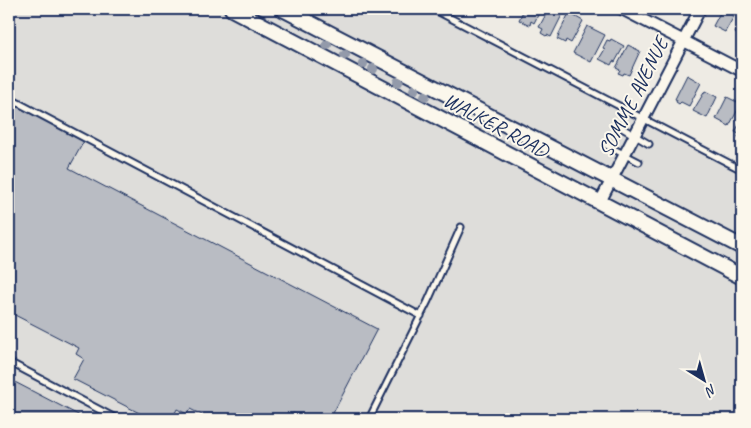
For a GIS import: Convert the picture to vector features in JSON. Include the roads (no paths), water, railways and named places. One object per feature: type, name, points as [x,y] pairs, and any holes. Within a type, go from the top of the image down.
[{"type":"main road","name":"WALKER ROAD","points":[[232,9],[742,277]]},
{"type":"main road","name":"WALKER ROAD","points":[[283,9],[742,247]]},
{"type":"street","points":[[622,9],[742,71]]},
{"type":"street","name":"SOMME AVENUE","points":[[600,202],[700,9]]},
{"type":"lane","points":[[433,9],[742,170]]},
{"type":"lane","points":[[9,98],[420,316]]},
{"type":"lane","points":[[617,126],[649,144]]},
{"type":"lane","points":[[606,145],[639,162]]},
{"type":"lane","points":[[369,419],[420,316],[461,226]]},
{"type":"lane","points":[[9,362],[117,419]]}]
